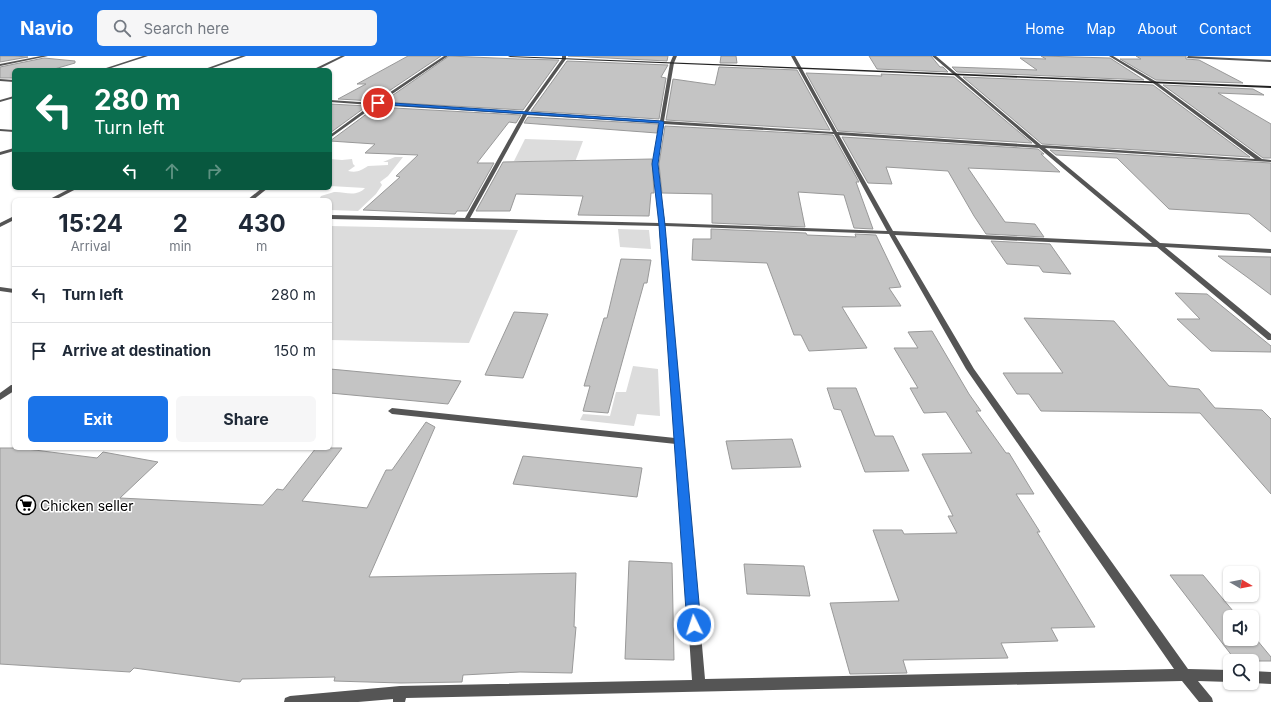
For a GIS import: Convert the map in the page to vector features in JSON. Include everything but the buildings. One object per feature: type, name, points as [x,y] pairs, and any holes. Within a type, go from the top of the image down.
[{"type":"street","points":[[0,65],[46,56]]},
{"type":"street","points":[[108,68],[146,56]]},
{"type":"street","points":[[210,68],[244,56]]},
{"type":"street","points":[[318,68],[343,56]]},
{"type":"street","points":[[332,135],[354,118],[446,56]]},
{"type":"street","points":[[510,56],[673,59],[800,68],[1271,87]]},
{"type":"street","points":[[793,56],[891,233],[970,369],[1185,674],[1207,702]]},
{"type":"street","points":[[934,56],[1271,338]]},
{"type":"street","points":[[1111,56],[1154,82],[1260,160],[1271,166]]},
{"type":"street","points":[[467,219],[525,114],[564,57]]},
{"type":"street","points":[[1188,57],[1271,61]]},
{"type":"street","points":[[673,59],[655,164],[662,225],[680,441],[698,686]]},
{"type":"street","points":[[0,80],[12,81]]},
{"type":"street","points":[[0,101],[12,98]]},
{"type":"street","points":[[332,101],[1271,161]]},
{"type":"street","points":[[0,130],[12,131]]},
{"type":"street","points":[[0,154],[12,150]]},
{"type":"street","points":[[55,198],[71,190]]},
{"type":"street","points":[[252,198],[262,190]]},
{"type":"street","points":[[332,217],[467,219],[891,233],[1271,251]]},
{"type":"street","points":[[0,225],[12,219]]},
{"type":"street","points":[[0,289],[12,291]]},
{"type":"street","points":[[0,397],[12,388]]},
{"type":"street","points":[[392,411],[680,441]]},
{"type":"street","points":[[290,702],[698,686],[1185,674],[1223,676]]},
{"type":"street","points":[[1259,678],[1271,678]]},
{"type":"shaded area","points":[[525,139],[583,141],[575,162],[514,161]]},
{"type":"shaded area","points":[[395,157],[403,157],[388,176],[380,182],[382,185],[376,194],[358,211],[332,210],[332,198],[320,198],[321,196],[334,192],[358,193],[365,188],[332,186],[332,159],[352,159],[355,166],[348,171],[354,172],[368,166],[388,165],[388,162],[383,162]]},
{"type":"shaded area","points":[[332,226],[518,230],[469,343],[332,340]]},
{"type":"shaded area","points":[[618,229],[649,230],[651,249],[620,247]]},
{"type":"shaded area","points":[[633,366],[658,369],[660,416],[637,414],[634,426],[580,420],[583,414],[610,416],[616,392],[626,392]]},
{"type":"place","name":"Chicken seller","points":[[26,505]]},
{"type":"route","points":[[378,103],[662,122],[655,164],[658,205],[662,225],[694,625]]}]
